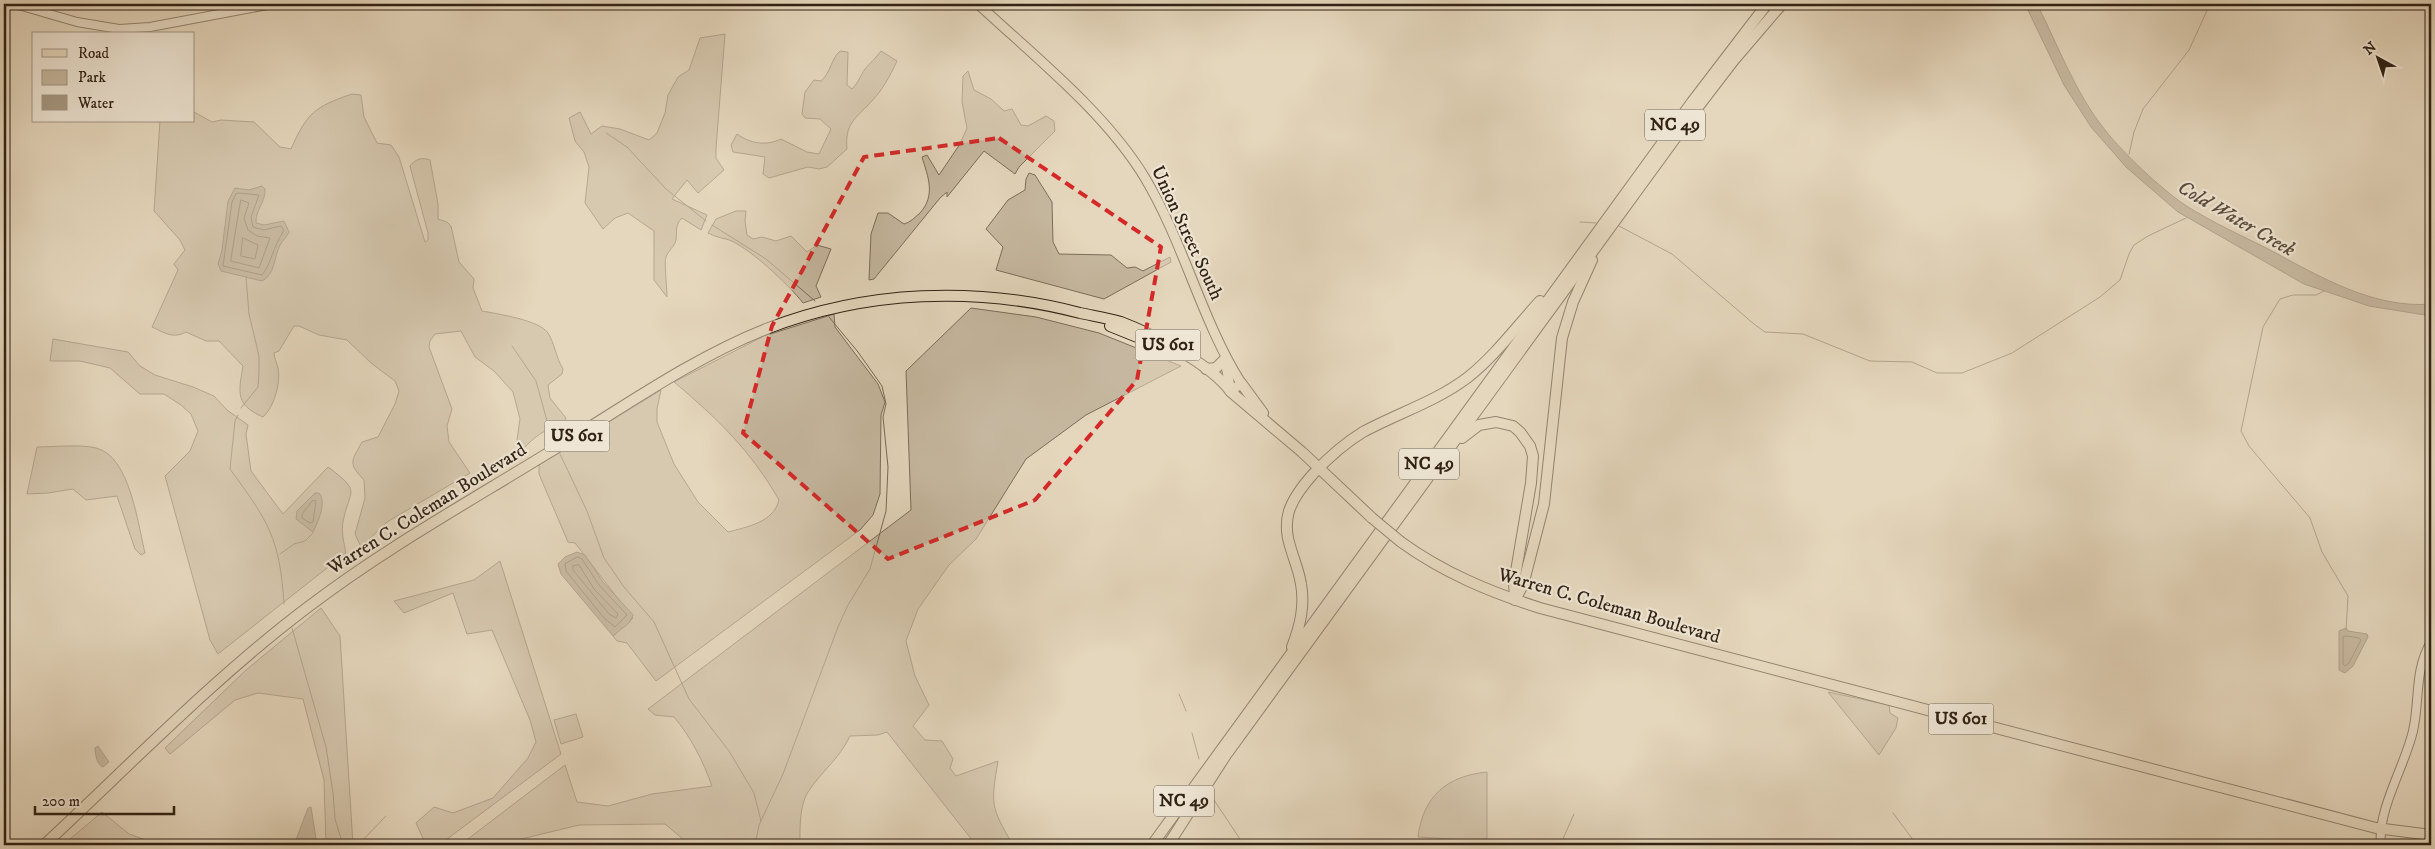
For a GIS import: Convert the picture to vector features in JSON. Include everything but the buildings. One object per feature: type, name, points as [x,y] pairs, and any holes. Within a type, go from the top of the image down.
[{"type":"highway","name":"NC 49","points":[[1152,845],[1570,268],[1767,4]]},
{"type":"highway","name":"NC 49","points":[[1168,845],[1226,755],[1608,230],[1716,83],[1782,4]]},
{"type":"highway","points":[[1515,600],[1523,585],[1544,504],[1562,338],[1581,282],[1608,230]]},
{"type":"highway","points":[[1287,659],[1299,626],[1303,598],[1298,572],[1288,542],[1287,524],[1294,500],[1318,468],[1354,438],[1436,398],[1467,377],[1497,350],[1570,268]]},
{"type":"highway","name":"Warren C. Coleman Boulevard","points":[[44,845],[245,658],[323,595],[401,543],[677,376],[764,330],[826,310],[855,304],[919,296],[957,295],[1024,300],[1099,316],[1138,329],[1206,369],[1225,383],[1231,392],[1401,542],[1457,577],[1515,600],[2382,829]]},
{"type":"highway","name":"Warren C. Coleman Boulevard","points":[[1095,316],[1098,321],[1151,343],[1193,367],[1221,388],[1231,392]]},
{"type":"highway","points":[[1206,369],[1216,368],[1225,359]]},
{"type":"highway","points":[[1241,383],[1276,430]]},
{"type":"highway","points":[[1446,453],[1470,431],[1488,422],[1513,426],[1530,446],[1533,469],[1514,583],[1515,600]]},
{"type":"highway","name":"US 601","points":[[2382,829],[2431,835]]},
{"type":"main road","points":[[15,4],[77,22],[119,29],[150,27],[273,4]]},
{"type":"main road","name":"Union Street South","points":[[978,4],[1087,106],[1144,175],[1161,208],[1225,359],[1241,383]]},
{"type":"main road","name":"Union Street South","points":[[1225,359],[1231,392]]},
{"type":"main road","points":[[1231,392],[1241,383]]},
{"type":"main road","points":[[2381,845],[2382,829],[2413,731],[2421,664],[2431,642]]},
{"type":"highlighted area","points":[[999,138],[1161,247],[1137,380],[1035,500],[888,559],[743,433],[772,326],[864,157]]},
{"type":"green space","points":[[725,34],[716,148],[716,158],[724,170],[698,193],[687,180],[672,199],[707,215],[701,230],[682,218],[678,223],[676,240],[665,260],[667,297],[654,280],[654,231],[628,213],[615,218],[603,229],[585,203],[589,167],[584,152],[575,141],[569,118],[580,112],[591,134],[602,126],[620,129],[649,140],[657,133],[665,113],[668,95],[678,77],[689,70],[700,38]]},
{"type":"green space","points":[[840,51],[848,52],[847,85],[852,89],[865,69],[881,51],[897,61],[889,78],[874,98],[855,118],[849,128],[847,149],[827,167],[819,169],[808,167],[769,178],[763,174],[765,157],[733,152],[731,145],[737,134],[759,143],[770,143],[781,139],[807,152],[819,154],[831,129],[820,119],[805,118],[802,114],[805,92],[814,80],[821,81]]},
{"type":"green space","points":[[968,71],[974,90],[991,99],[1004,111],[1012,109],[1021,125],[1028,126],[1046,116],[1054,121],[1055,131],[1019,167],[1015,174],[984,151],[947,197],[947,192],[940,198],[874,279],[869,280],[871,234],[878,213],[888,213],[904,224],[920,213],[925,206],[929,193],[928,179],[922,157],[927,155],[939,175],[960,144],[967,128],[962,102],[963,76]]},
{"type":"green space","points":[[352,94],[361,95],[364,117],[377,143],[391,145],[399,157],[425,242],[428,240],[428,233],[410,166],[416,160],[430,160],[438,204],[438,219],[447,222],[451,226],[459,262],[474,279],[473,288],[482,311],[527,321],[543,328],[548,333],[563,369],[562,374],[548,385],[550,398],[566,418],[563,424],[541,434],[522,450],[517,440],[520,419],[513,392],[494,371],[475,357],[461,331],[435,334],[430,341],[429,347],[452,409],[447,426],[449,442],[470,473],[387,522],[361,547],[355,534],[365,498],[364,480],[355,470],[353,462],[362,442],[378,437],[395,404],[399,391],[395,381],[371,363],[347,340],[319,335],[299,326],[294,326],[279,351],[274,353],[279,374],[277,387],[273,401],[263,417],[254,413],[243,403],[240,384],[243,366],[219,341],[206,341],[186,332],[173,335],[152,327],[178,270],[174,264],[185,250],[180,240],[154,211],[160,122],[195,122],[195,113],[212,122],[221,120],[254,122],[280,147],[291,149],[307,119],[329,103]]},
{"type":"green space","points":[[1029,173],[1035,175],[1052,202],[1053,242],[1059,254],[1111,255],[1127,268],[1135,267],[1143,271],[1170,257],[1171,262],[1104,299],[996,270],[1003,247],[986,229],[1008,200],[1025,190],[1026,179]]},
{"type":"green space","points":[[736,211],[746,211],[747,235],[753,239],[762,237],[776,241],[791,236],[807,252],[817,245],[831,249],[816,286],[821,297],[803,303],[756,257],[735,242],[708,233],[716,219]]},
{"type":"green space","points":[[971,308],[1036,317],[1099,333],[1181,366],[1086,415],[1026,459],[976,539],[949,565],[918,609],[906,641],[915,676],[929,705],[913,726],[925,740],[942,741],[953,759],[950,768],[956,776],[998,761],[994,787],[994,804],[996,813],[1013,845],[976,845],[887,732],[878,735],[850,736],[841,751],[813,785],[805,798],[801,818],[800,845],[690,845],[665,824],[579,825],[509,842],[506,845],[460,845],[565,765],[577,802],[608,806],[652,794],[712,786],[696,750],[674,717],[655,715],[648,709],[911,510],[906,371]]},
{"type":"green space","points":[[834,314],[835,327],[878,384],[885,402],[881,415],[880,494],[873,515],[860,530],[656,681],[627,643],[617,641],[613,636],[633,618],[575,543],[568,542],[539,474],[539,465],[661,390],[657,409],[657,422],[674,464],[698,502],[728,532],[759,522],[772,514],[779,500],[757,466],[732,436],[674,382],[764,336]]},
{"type":"green space","points":[[53,339],[128,352],[140,366],[155,375],[214,396],[227,410],[248,425],[246,434],[251,471],[283,514],[328,467],[339,475],[350,487],[351,492],[342,526],[346,553],[218,654],[210,640],[165,476],[190,451],[198,431],[191,414],[164,394],[140,394],[110,368],[80,361],[50,361]]},
{"type":"green space","points":[[37,447],[90,447],[108,454],[125,477],[131,493],[145,553],[141,555],[135,549],[117,496],[86,500],[73,489],[27,494]]},
{"type":"green space","points":[[500,561],[561,754],[439,845],[426,845],[416,823],[434,807],[453,813],[493,798],[528,758],[536,742],[530,720],[492,630],[467,634],[453,593],[404,613],[394,601],[474,580]]},
{"type":"green space","points":[[321,608],[340,636],[353,845],[326,845],[324,780],[303,699],[258,693],[235,700],[170,754],[165,748],[246,670]]},
{"type":"green space","points":[[1828,692],[1889,705],[1890,713],[1898,718],[1896,728],[1879,755]]},
{"type":"green space","points":[[576,714],[583,737],[561,744],[554,720]]},
{"type":"green space","points":[[1487,772],[1487,838],[1484,841],[1418,837],[1425,810],[1431,799],[1439,791],[1460,778]]},
{"type":"green space","points":[[102,812],[129,834],[160,845],[63,845]]},
{"type":"water","points":[[2025,4],[2037,4],[2076,85],[2094,116],[2132,160],[2175,198],[2217,224],[2329,281],[2369,296],[2389,301],[2431,304],[2431,316],[2369,306],[2304,284],[2178,212],[2126,167],[2091,127],[2064,85]]},
{"type":"water","points":[[262,186],[265,189],[265,193],[257,214],[256,223],[264,225],[284,221],[289,232],[280,245],[269,275],[262,281],[221,271],[218,264],[222,250],[228,201],[235,188],[249,190]]},
{"type":"water","points":[[315,493],[319,493],[321,497],[322,507],[313,532],[296,519],[297,511]]},
{"type":"water","points":[[577,552],[585,555],[603,582],[633,615],[630,622],[613,636],[561,574],[558,564],[565,557]]},
{"type":"water","points":[[2346,628],[2348,631],[2367,634],[2368,637],[2353,666],[2345,673],[2339,670],[2339,631]]},
{"type":"water","points":[[98,746],[109,762],[103,767],[99,764],[96,756],[95,748]]},
{"type":"water","points":[[311,807],[317,845],[294,845],[308,808]]},
{"type":"waterway","points":[[1934,4],[1973,7],[1989,4]]},
{"type":"waterway","points":[[2012,4],[2025,5]]},
{"type":"waterway","points":[[2129,154],[2134,132],[2143,109],[2189,50],[2210,4]]},
{"type":"waterway","points":[[606,133],[627,147],[666,189],[706,221]]},
{"type":"waterway","points":[[1619,226],[1672,254],[1765,332],[1803,334],[1870,361],[1912,362],[1937,373],[1962,373],[2012,353],[2100,297],[2120,280],[2134,245],[2148,236],[2186,218]]},
{"type":"waterway","points":[[1580,222],[1596,223]]},
{"type":"waterway","points":[[712,225],[766,259],[815,301]]},
{"type":"waterway","points":[[241,408],[258,387],[259,372],[259,356],[249,314],[246,277]]},
{"type":"waterway","points":[[2324,291],[2316,295],[2293,295],[2280,299],[2263,327],[2241,431],[2249,446],[2310,518],[2322,552],[2348,596],[2346,630]]},
{"type":"waterway","points":[[755,845],[759,825],[783,774],[838,627],[848,605],[870,569],[886,511],[888,467],[883,417],[886,404],[882,386],[858,352],[829,317]]},
{"type":"waterway","points":[[512,346],[536,381],[549,428]]},
{"type":"waterway","points":[[238,415],[235,421],[230,469],[254,503],[270,531],[279,562],[284,604]]},
{"type":"waterway","points":[[560,454],[587,511],[604,558],[624,587],[654,622],[689,699],[729,751],[754,793],[761,821]]},
{"type":"waterway","points":[[280,554],[294,544],[305,541],[313,533]]},
{"type":"waterway","points":[[292,628],[326,747],[335,819],[343,845]]},
{"type":"waterway","points":[[1179,694],[1186,711]]},
{"type":"waterway","points":[[1192,733],[1199,759]]},
{"type":"waterway","points":[[1214,800],[1244,845]]},
{"type":"waterway","points":[[1893,813],[1917,845]]},
{"type":"waterway","points":[[1557,845],[1562,841],[1574,814]]},
{"type":"waterway","points":[[358,845],[386,816]]},
{"type":"water label","name":"Cold Water Creek","points":[[2236,219]]}]
